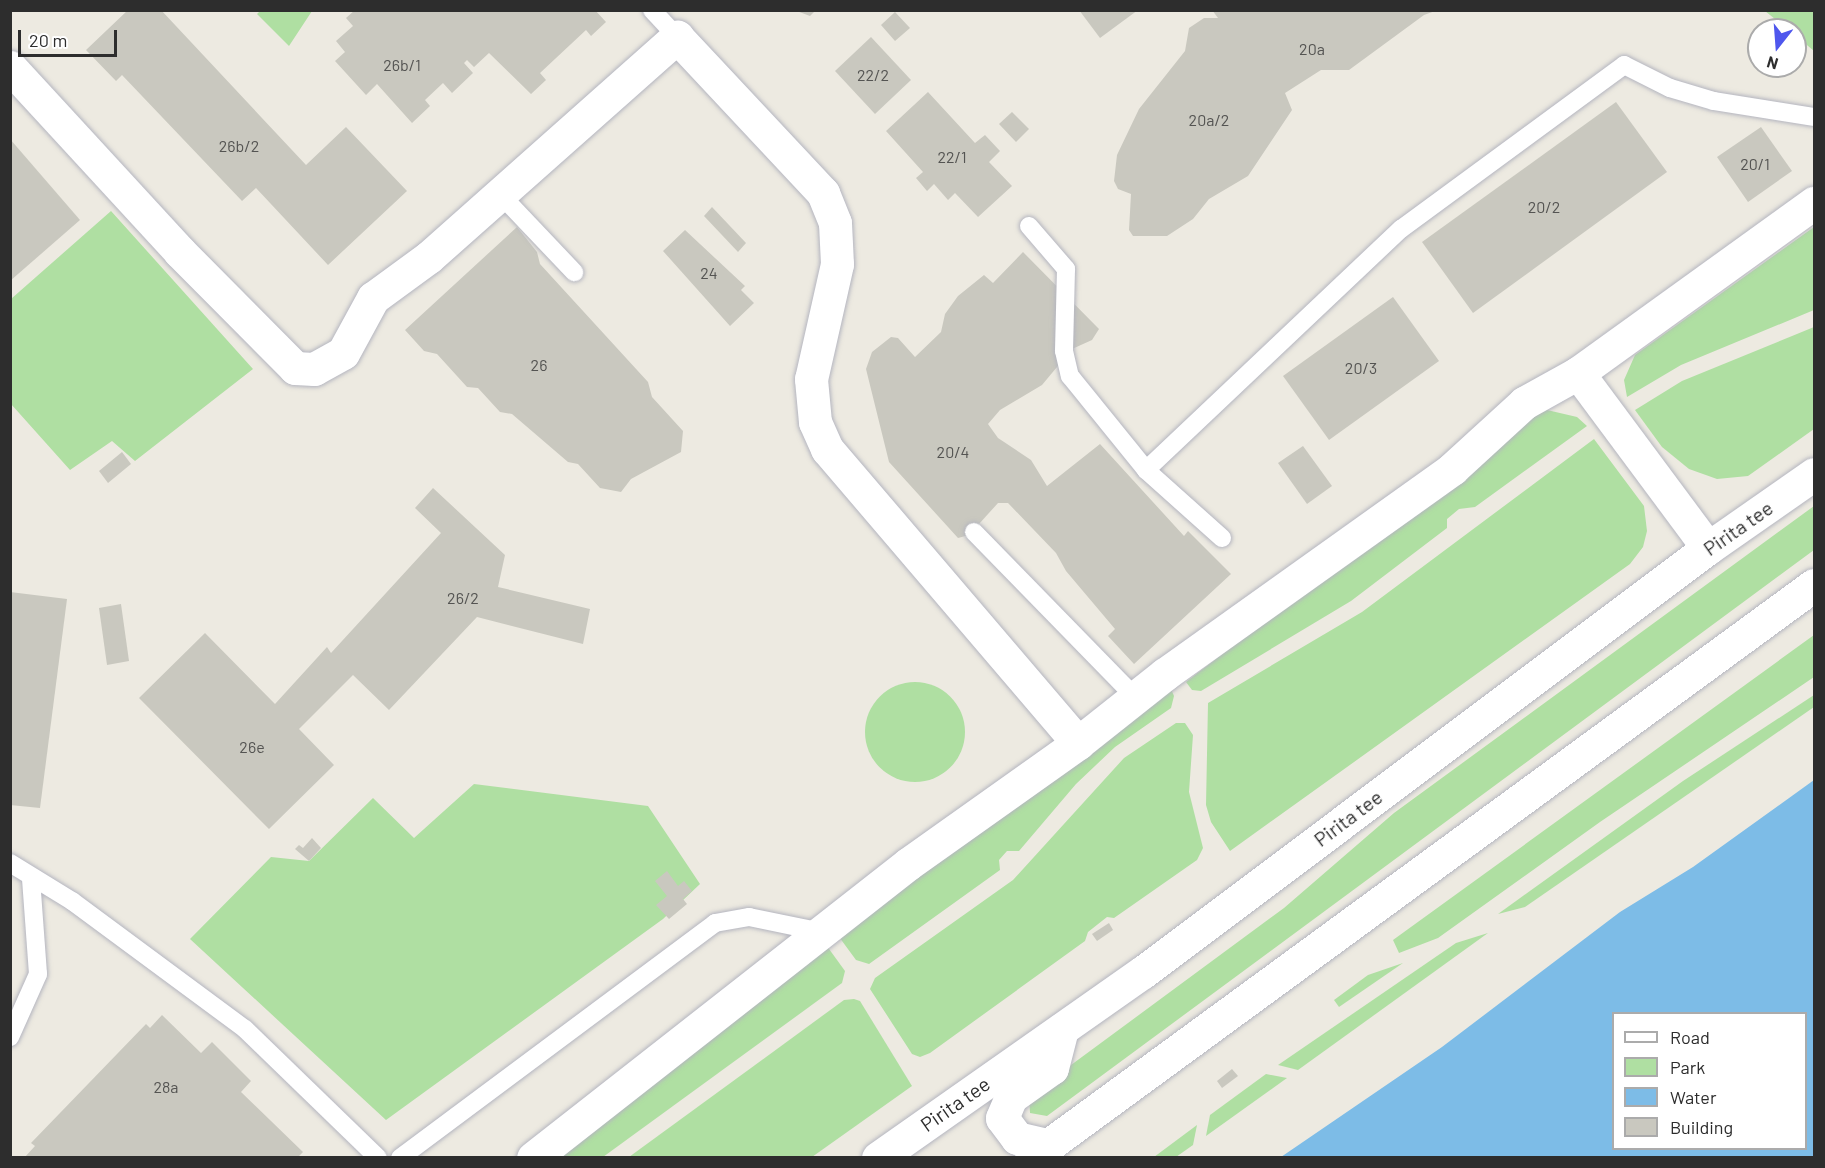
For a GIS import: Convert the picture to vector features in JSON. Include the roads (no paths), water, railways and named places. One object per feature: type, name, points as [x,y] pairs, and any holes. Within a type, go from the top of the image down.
[{"type":"street","points":[[10,67],[179,251],[295,368],[314,369],[343,352],[373,298],[429,257],[677,37],[823,193],[835,223],[837,264],[811,380],[815,422],[826,449],[1078,743]]},
{"type":"street","points":[[533,1158],[908,864],[1078,743],[1135,697],[1452,470],[1524,404],[1578,373],[1815,203]]},
{"type":"street","points":[[1578,373],[1708,548]]},
{"type":"street","name":"Pirita tee","points":[[892,1155],[1708,548],[1815,474]]},
{"type":"street","points":[[1062,1029],[1052,1068],[1011,1097],[1002,1118],[1017,1138],[1039,1151],[1815,585]]},
{"type":"lane","points":[[652,10],[677,37]]},
{"type":"lane","points":[[1146,470],[1401,229],[1624,65],[1670,88],[1714,101],[1815,117]]},
{"type":"lane","points":[[501,194],[574,272]]},
{"type":"lane","points":[[1029,226],[1066,269],[1064,351],[1070,376],[1146,470],[1222,538]]},
{"type":"lane","points":[[974,532],[1135,697]]},
{"type":"lane","points":[[10,863],[111,928],[245,1029],[378,1158]]},
{"type":"lane","points":[[10,1037],[38,974],[31,878]]},
{"type":"lane","points":[[400,1158],[715,923],[749,917],[822,932]]},
{"type":"water","points":[[1814,780],[1814,1157],[1281,1157],[1442,1047],[1620,912],[1693,867]]}]
